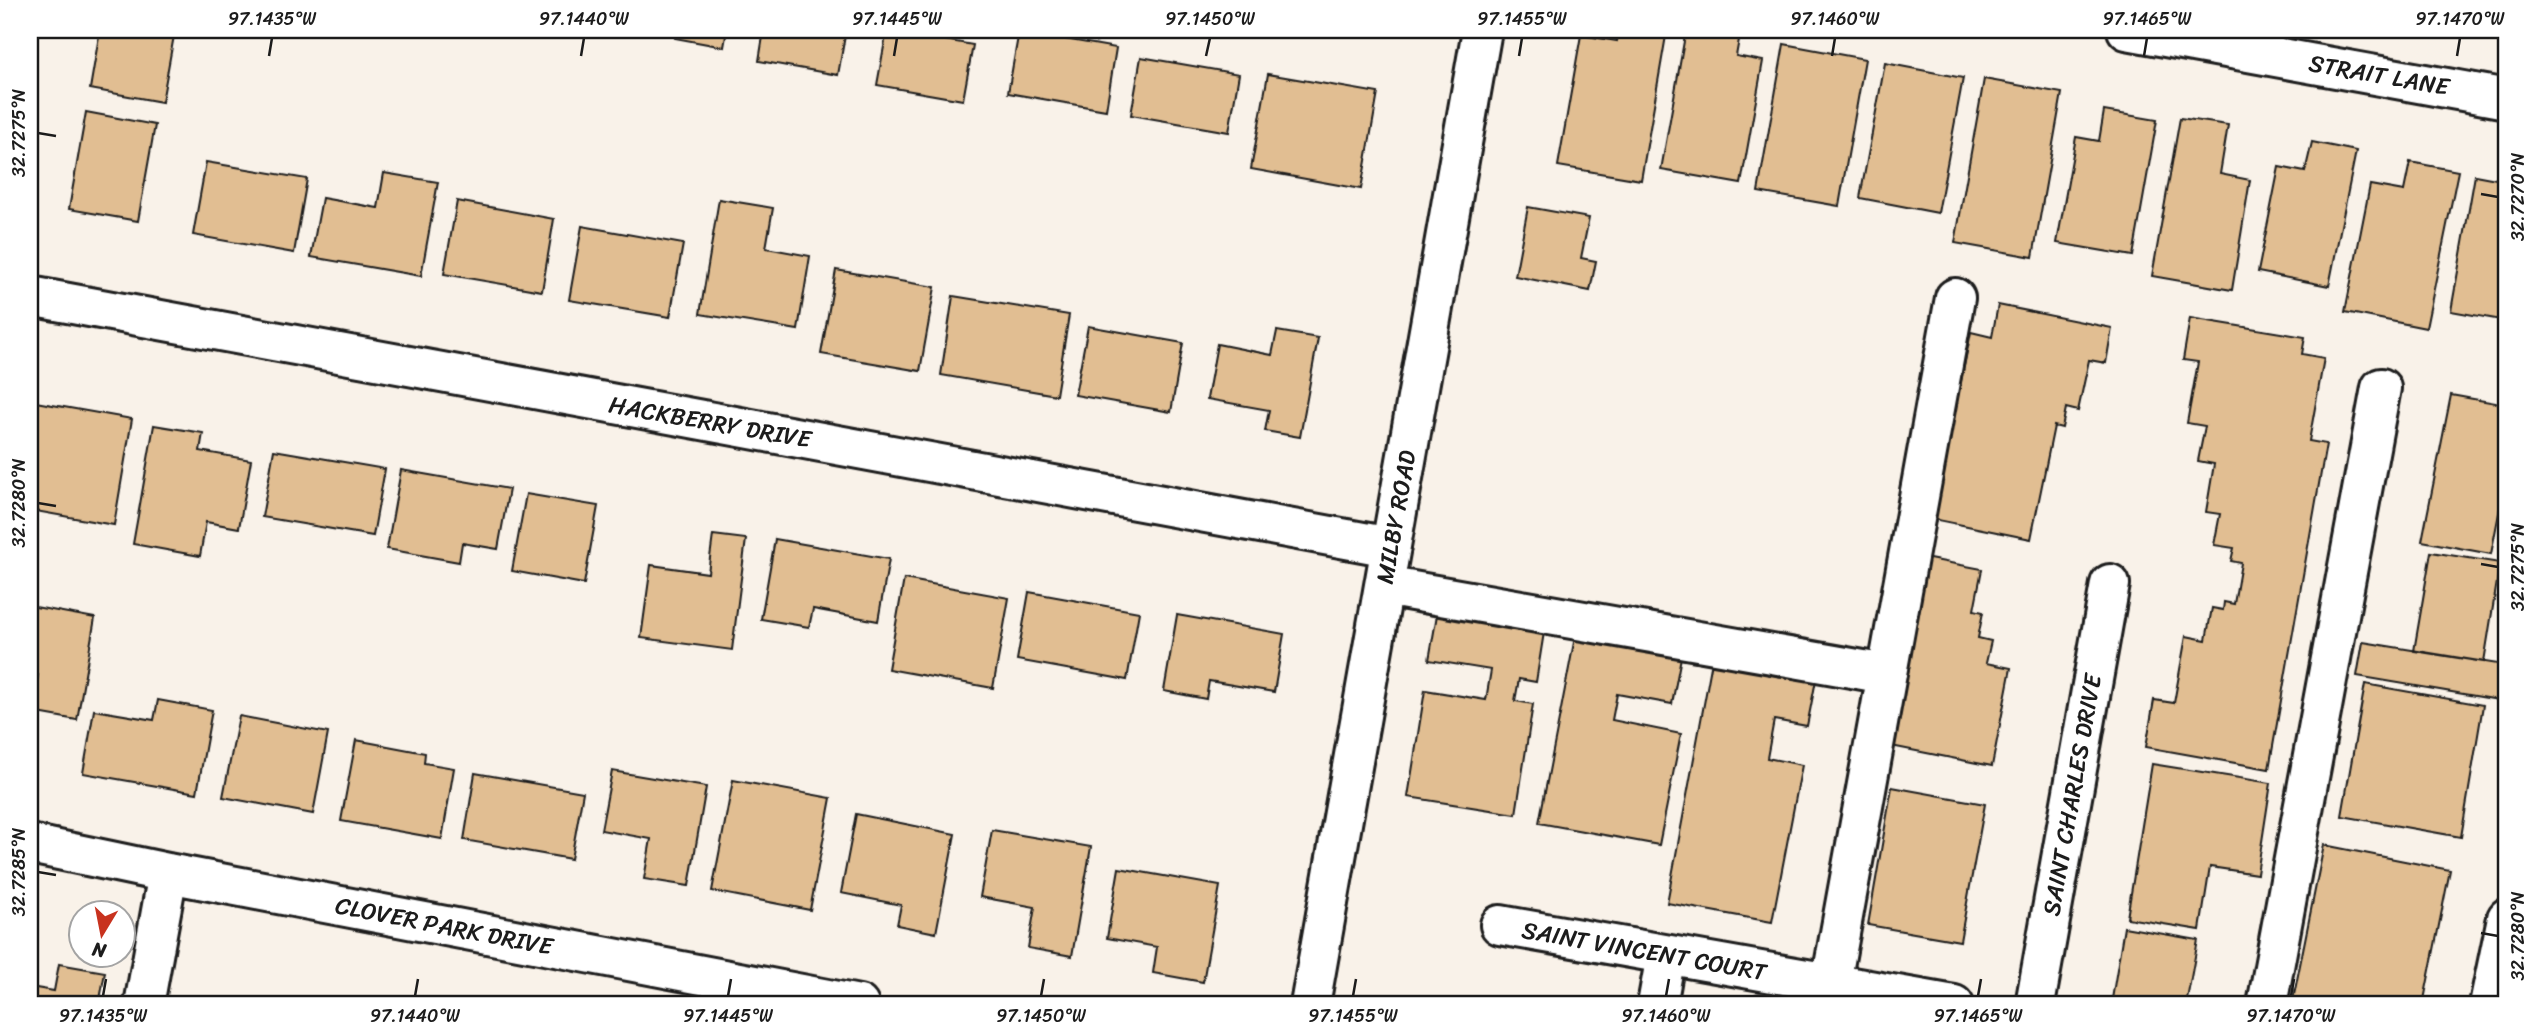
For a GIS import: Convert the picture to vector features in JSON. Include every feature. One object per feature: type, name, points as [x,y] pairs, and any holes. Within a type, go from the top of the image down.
[{"type":"street","name":"MILBY ROAD","points":[[1310,1005],[1482,30]]},
{"type":"street","name":"STRAIT LANE","points":[[2127,30],[2507,99]]},
{"type":"street","name":"HACKBERRY DRIVE","points":[[30,296],[1391,547]]},
{"type":"street","points":[[1830,984],[1955,298]]},
{"type":"street","points":[[2267,1005],[2381,388]]},
{"type":"street","name":"SAINT CHARLES DRIVE","points":[[2035,1005],[2110,584]]},
{"type":"street","points":[[1384,586],[1886,674]]},
{"type":"street","name":"CLOVER PARK DRIVE","points":[[30,844],[168,873],[859,1005]]},
{"type":"street","points":[[144,1005],[168,873]]},
{"type":"street","points":[[2489,1005],[2507,918]]},
{"type":"street","name":"SAINT VINCENT COURT","points":[[1500,925],[1954,1005]]},
{"type":"street","points":[[1657,1005],[1666,954]]},
{"type":"building","points":[[100,30],[175,30],[162,102],[90,89]]},
{"type":"building","points":[[676,30],[727,30],[724,47],[675,38]]},
{"type":"building","points":[[764,30],[846,30],[838,75],[759,61]]},
{"type":"building","points":[[887,30],[923,30],[922,36],[973,45],[963,100],[877,85]]},
{"type":"building","points":[[1619,30],[1667,30],[1641,180],[1558,166],[1581,35],[1617,41]]},
{"type":"building","points":[[1686,30],[1719,30],[1740,34],[1736,56],[1763,61],[1741,184],[1661,170]]},
{"type":"building","points":[[1019,31],[1116,48],[1106,110],[1008,93]]},
{"type":"building","points":[[1784,44],[1865,59],[1839,206],[1758,192]]},
{"type":"building","points":[[1141,57],[1239,74],[1229,132],[1131,115]]},
{"type":"building","points":[[1885,63],[1963,78],[1938,213],[1860,198]]},
{"type":"building","points":[[1268,74],[1378,93],[1361,189],[1251,169]]},
{"type":"building","points":[[1984,79],[2062,93],[2033,257],[1955,243]]},
{"type":"building","points":[[2104,111],[2157,120],[2133,256],[2057,243],[2076,137],[2099,141]]},
{"type":"building","points":[[86,112],[155,125],[138,221],[69,209]]},
{"type":"building","points":[[2180,118],[2228,125],[2220,174],[2250,180],[2232,290],[2152,276]]},
{"type":"building","points":[[2312,142],[2356,151],[2329,286],[2258,272],[2279,167],[2305,172]]},
{"type":"building","points":[[206,162],[307,179],[294,253],[193,235]]},
{"type":"building","points":[[2410,162],[2458,171],[2426,328],[2345,312],[2370,185],[2404,191]]},
{"type":"building","points":[[384,173],[438,182],[421,276],[311,257],[322,198],[378,208]]},
{"type":"building","points":[[2475,175],[2507,181],[2507,321],[2451,311]]},
{"type":"building","points":[[719,199],[773,208],[766,248],[810,256],[798,330],[700,314]]},
{"type":"building","points":[[457,201],[554,219],[542,291],[444,274]]},
{"type":"building","points":[[1528,207],[1589,218],[1581,258],[1596,261],[1590,291],[1515,276]]},
{"type":"building","points":[[582,226],[683,244],[670,317],[569,300]]},
{"type":"building","points":[[836,270],[935,287],[920,371],[821,354]]},
{"type":"building","points":[[953,296],[1069,315],[1056,395],[941,375]]},
{"type":"building","points":[[1998,305],[2112,328],[2106,363],[2089,360],[2078,411],[2066,408],[2062,428],[2054,426],[2031,539],[1933,519],[1971,332],[1992,337]]},
{"type":"building","points":[[2190,318],[2305,337],[2302,354],[2324,358],[2309,441],[2326,444],[2269,769],[2146,747],[2154,700],[2174,703],[2186,636],[2206,640],[2212,608],[2223,610],[2224,602],[2234,604],[2241,563],[2231,561],[2234,548],[2214,545],[2220,514],[2206,512],[2214,464],[2198,461],[2205,426],[2187,423],[2198,362],[2183,360]]},
{"type":"building","points":[[1088,326],[1183,343],[1171,412],[1075,395]]},
{"type":"building","points":[[1277,331],[1318,338],[1300,437],[1265,431],[1269,410],[1207,399],[1217,344],[1272,355]]},
{"type":"building","points":[[2451,395],[2507,405],[2507,472],[2491,554],[2422,541]]},
{"type":"building","points":[[30,401],[132,419],[114,525],[30,510]]},
{"type":"building","points":[[154,425],[203,433],[200,451],[251,460],[239,528],[206,522],[200,556],[133,544]]},
{"type":"building","points":[[274,450],[385,469],[373,536],[262,517]]},
{"type":"building","points":[[401,470],[509,489],[498,549],[462,543],[459,562],[387,549]]},
{"type":"building","points":[[526,494],[598,506],[584,584],[512,571]]},
{"type":"building","points":[[713,535],[746,539],[732,650],[641,638],[651,565],[708,573]]},
{"type":"building","points":[[775,539],[889,559],[878,621],[813,609],[809,627],[761,619]]},
{"type":"building","points":[[2431,552],[2500,563],[2484,662],[2414,651]]},
{"type":"building","points":[[1924,558],[1982,569],[1974,610],[1983,612],[1978,638],[1991,641],[1986,663],[2011,668],[1992,766],[1886,745]]},
{"type":"building","points":[[904,579],[1009,598],[993,688],[888,669]]},
{"type":"building","points":[[1029,592],[1139,612],[1127,680],[1017,660]]},
{"type":"building","points":[[30,606],[95,618],[77,720],[32,712],[38,675],[30,673]]},
{"type":"building","points":[[1438,609],[1545,626],[1536,682],[1519,679],[1515,701],[1533,704],[1516,814],[1408,797],[1425,690],[1486,700],[1491,670],[1429,660]]},
{"type":"building","points":[[1177,615],[1284,634],[1274,692],[1209,681],[1206,699],[1164,691]]},
{"type":"building","points":[[1575,637],[1681,657],[1672,704],[1617,694],[1612,720],[1681,734],[1659,845],[1539,823]]},
{"type":"building","points":[[2363,642],[2504,665],[2499,700],[2357,676]]},
{"type":"building","points":[[1712,661],[1816,680],[1807,726],[1774,720],[1767,758],[1802,765],[1772,922],[1667,903]]},
{"type":"building","points":[[2365,684],[2483,705],[2461,837],[2342,816]]},
{"type":"building","points":[[158,700],[212,710],[197,793],[83,773],[94,710],[154,720]]},
{"type":"building","points":[[239,716],[328,733],[313,814],[223,797]]},
{"type":"building","points":[[356,740],[425,753],[424,763],[454,768],[442,839],[341,821]]},
{"type":"building","points":[[2152,764],[2271,783],[2257,874],[2210,867],[2200,930],[2127,918]]},
{"type":"building","points":[[612,771],[706,787],[689,886],[644,879],[651,839],[601,830]]},
{"type":"building","points":[[475,773],[583,792],[571,859],[464,840]]},
{"type":"building","points":[[733,780],[831,798],[810,910],[712,891]]},
{"type":"building","points":[[1892,787],[1985,804],[1960,941],[1868,925]]},
{"type":"building","points":[[856,814],[955,834],[936,933],[897,925],[901,905],[841,893]]},
{"type":"building","points":[[992,830],[1091,847],[1072,956],[1028,948],[1035,907],[980,897]]},
{"type":"building","points":[[2324,845],[2450,870],[2423,1005],[2292,1005]]},
{"type":"building","points":[[1119,868],[1220,886],[1203,982],[1153,973],[1157,947],[1107,938]]},
{"type":"building","points":[[2124,927],[2198,940],[2186,1005],[2111,1005]]},
{"type":"building","points":[[59,964],[66,965],[66,968],[105,972],[99,1005],[30,1005],[30,987],[54,991]]}]
